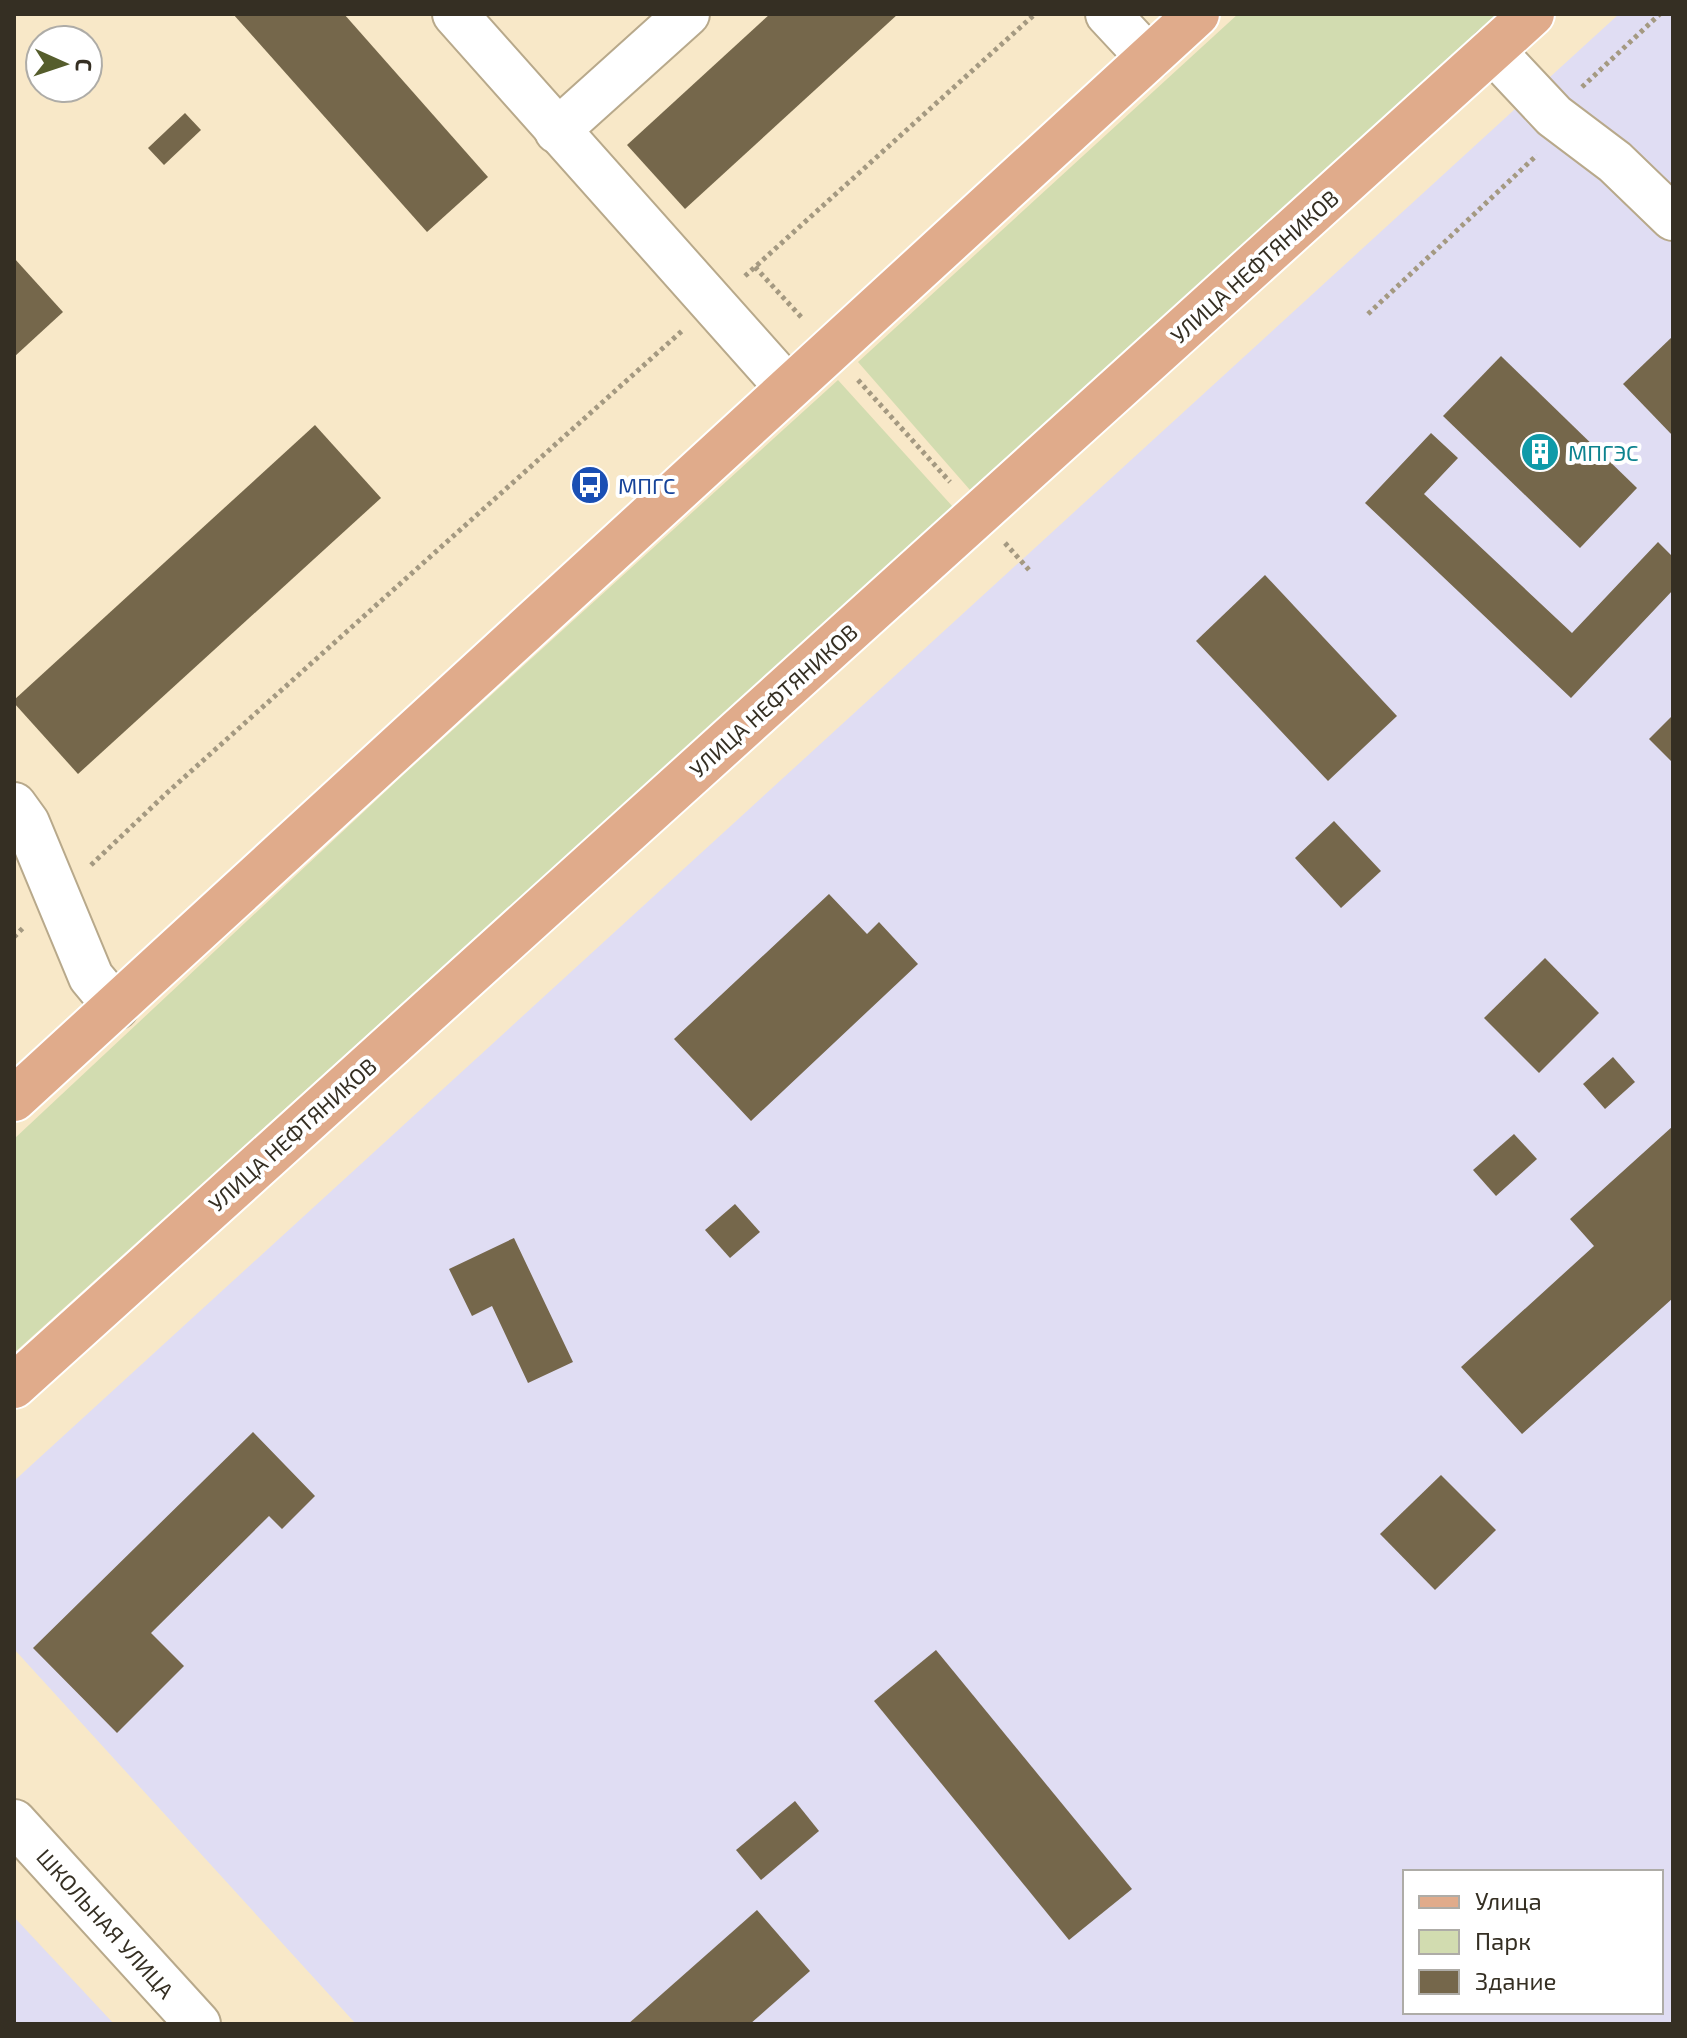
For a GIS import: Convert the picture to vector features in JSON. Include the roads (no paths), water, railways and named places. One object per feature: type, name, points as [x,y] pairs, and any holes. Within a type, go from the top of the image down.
[{"type":"main road","points":[[14,1099],[1197,14]]},
{"type":"main road","name":"УЛИЦА НЕФТЯНИКОВ","points":[[14,1386],[1532,14]]},
{"type":"street","points":[[557,131],[687,14]]},
{"type":"street","points":[[1108,14],[1149,58]]},
{"type":"street","points":[[461,16],[557,131],[787,387]]},
{"type":"street","points":[[1492,50],[1560,119],[1615,162],[1673,218]]},
{"type":"street","points":[[14,805],[27,823],[91,977],[116,1007]]},
{"type":"street","name":"ШКОЛЬНАЯ УЛИЦА","points":[[14,1822],[198,2024]]},
{"type":"place","name":"МПГЭС","points":[[1540,452]]},
{"type":"place","name":"МПГС","points":[[590,485]]}]
